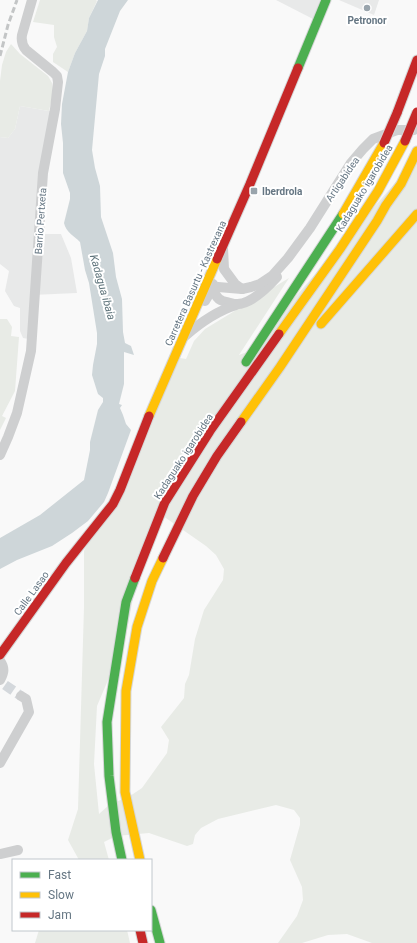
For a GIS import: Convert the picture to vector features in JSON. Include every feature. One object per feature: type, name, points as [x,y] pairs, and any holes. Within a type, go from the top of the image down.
[{"type":"main road","name":"Carretera Basurtu - Kastrexana","points":[[66,564],[113,504],[120,490],[149,416],[250,184],[326,0]]},
{"type":"main road","points":[[243,367],[337,223],[384,143],[417,60]]},
{"type":"main road","name":"Kadaguako igarobidea","points":[[122,859],[116,832],[108,776],[107,722],[126,602],[165,502],[210,431],[340,249],[378,191],[391,168],[417,112]]},
{"type":"main road","points":[[140,859],[125,792],[126,691],[137,627],[152,581],[171,540],[217,456],[280,367],[377,222],[386,205],[401,184],[417,151]]},
{"type":"main road","points":[[280,367],[302,346],[417,214]]},
{"type":"main road","points":[[165,502],[179,468],[218,405]]},
{"type":"main road","name":"Calle Lasao","points":[[0,655],[66,564]]},
{"type":"main road","points":[[152,914],[160,943]]},
{"type":"main road","points":[[140,931],[143,943]]},
{"type":"street","name":"Barrio Pertxeta","points":[[0,455],[17,412],[31,351],[43,173],[55,109],[58,82],[53,72],[23,46],[21,38],[32,0]]},
{"type":"street","name":"Artigabidea","points":[[288,258],[310,228],[351,163],[373,139],[397,130],[417,130]]},
{"type":"street","points":[[223,247],[224,269],[235,284],[242,289]]},
{"type":"street","points":[[223,247],[213,282],[213,290],[219,300],[237,305]]},
{"type":"street","points":[[184,337],[211,291],[218,287],[242,289],[260,284],[272,276],[288,258]]},
{"type":"street","points":[[184,337],[201,322],[218,312],[249,301],[263,292],[278,276],[288,258]]},
{"type":"street","points":[[0,661],[3,665],[4,671],[2,682]]},
{"type":"street","points":[[0,763],[29,712],[26,699],[21,696]]},
{"type":"street","points":[[0,854],[18,850]]},
{"type":"shaded area","points":[[40,0],[97,1],[89,18],[87,31],[75,53],[68,72],[53,62],[53,54],[57,47],[54,37],[54,25],[33,22]]},
{"type":"shaded area","points":[[276,0],[320,0],[313,19]]},
{"type":"shaded area","name":"Petronor","points":[[339,0],[379,0],[374,15]]},
{"type":"shaded area","points":[[11,44],[20,54],[48,76],[52,83],[53,93],[49,111],[20,106],[15,129],[8,138],[0,137],[0,81],[2,65],[6,52]]},
{"type":"shaded area","points":[[20,106],[58,111],[47,174],[44,219],[45,234],[61,234],[71,258],[77,293],[32,295],[29,339],[23,338],[20,331],[20,308],[14,306],[5,291],[9,271],[0,264],[0,137],[8,138],[15,129]]},
{"type":"shaded area","points":[[417,158],[417,943],[372,943],[347,934],[328,935],[302,943],[278,943],[297,916],[303,900],[302,887],[290,860],[300,825],[300,818],[294,810],[276,805],[218,819],[201,828],[195,835],[193,844],[187,846],[149,833],[116,836],[104,842],[109,859],[78,859],[68,840],[78,809],[84,607],[84,551],[180,358],[186,359],[194,341],[205,329],[289,278],[239,355],[247,352]],"holes":[[[163,516],[206,546],[216,555],[224,569],[223,580],[204,610],[195,639],[189,675],[185,684],[184,698],[161,727],[169,740],[167,753],[142,788],[130,796],[109,805],[99,814],[94,764],[97,706],[125,640],[133,598]]]},
{"type":"shaded area","points":[[0,319],[7,319],[12,327],[11,336],[19,337],[15,391],[2,416],[6,418],[0,430]]},
{"type":"shaded area","points":[[39,931],[127,931],[130,943],[35,943]]},
{"type":"water","name":"Kadagua ibaia","points":[[98,0],[128,0],[120,11],[105,49],[105,56],[99,74],[92,150],[100,186],[101,217],[113,253],[116,277],[122,299],[123,332],[125,343],[131,346],[134,355],[124,352],[124,384],[119,404],[122,405],[120,408],[126,424],[131,430],[104,502],[88,521],[52,546],[17,560],[0,569],[0,538],[40,515],[84,480],[90,450],[90,442],[98,410],[103,402],[103,398],[98,394],[92,375],[97,344],[97,333],[89,283],[80,242],[68,231],[64,223],[70,193],[63,173],[63,143],[61,124],[62,104],[68,72],[75,53],[87,31],[89,18]]},
{"type":"tunnel","points":[[5,685],[21,696]]},
{"type":"railway","points":[[0,56],[8,25],[17,0]]},
{"type":"traffic: fast","points":[[298,68],[326,0]]},
{"type":"traffic: fast","points":[[246,362],[343,214]]},
{"type":"traffic: fast","points":[[122,859],[116,832],[109,776],[107,722],[126,602],[135,578]]},
{"type":"traffic: fast","points":[[152,914],[160,943]]},
{"type":"traffic: slow","points":[[279,334],[340,249],[378,191],[405,141]]},
{"type":"traffic: slow","points":[[343,214],[384,143]]},
{"type":"traffic: slow","points":[[241,422],[280,367],[377,221],[401,184],[417,151]]},
{"type":"traffic: slow","points":[[321,324],[417,214]]},
{"type":"traffic: slow","points":[[149,416],[217,259]]},
{"type":"traffic: slow","points":[[140,859],[125,792],[126,691],[137,627],[152,581],[163,558]]},
{"type":"traffic: jam","points":[[397,113],[417,60]]},
{"type":"traffic: jam","points":[[217,259],[298,68]]},
{"type":"traffic: jam","points":[[405,141],[417,112]]},
{"type":"traffic: jam","points":[[384,143],[397,113]]},
{"type":"traffic: jam","points":[[135,578],[165,502],[210,431],[279,334]]},
{"type":"traffic: jam","points":[[0,655],[66,563],[113,504],[149,416]]},
{"type":"traffic: jam","points":[[163,558],[193,496],[217,456],[241,422]]},
{"type":"traffic: jam","points":[[140,931],[143,943]]},
{"type":"place","name":"Petronor","points":[[367,8]]},
{"type":"place","name":"Iberdrola","points":[[254,191]]}]
